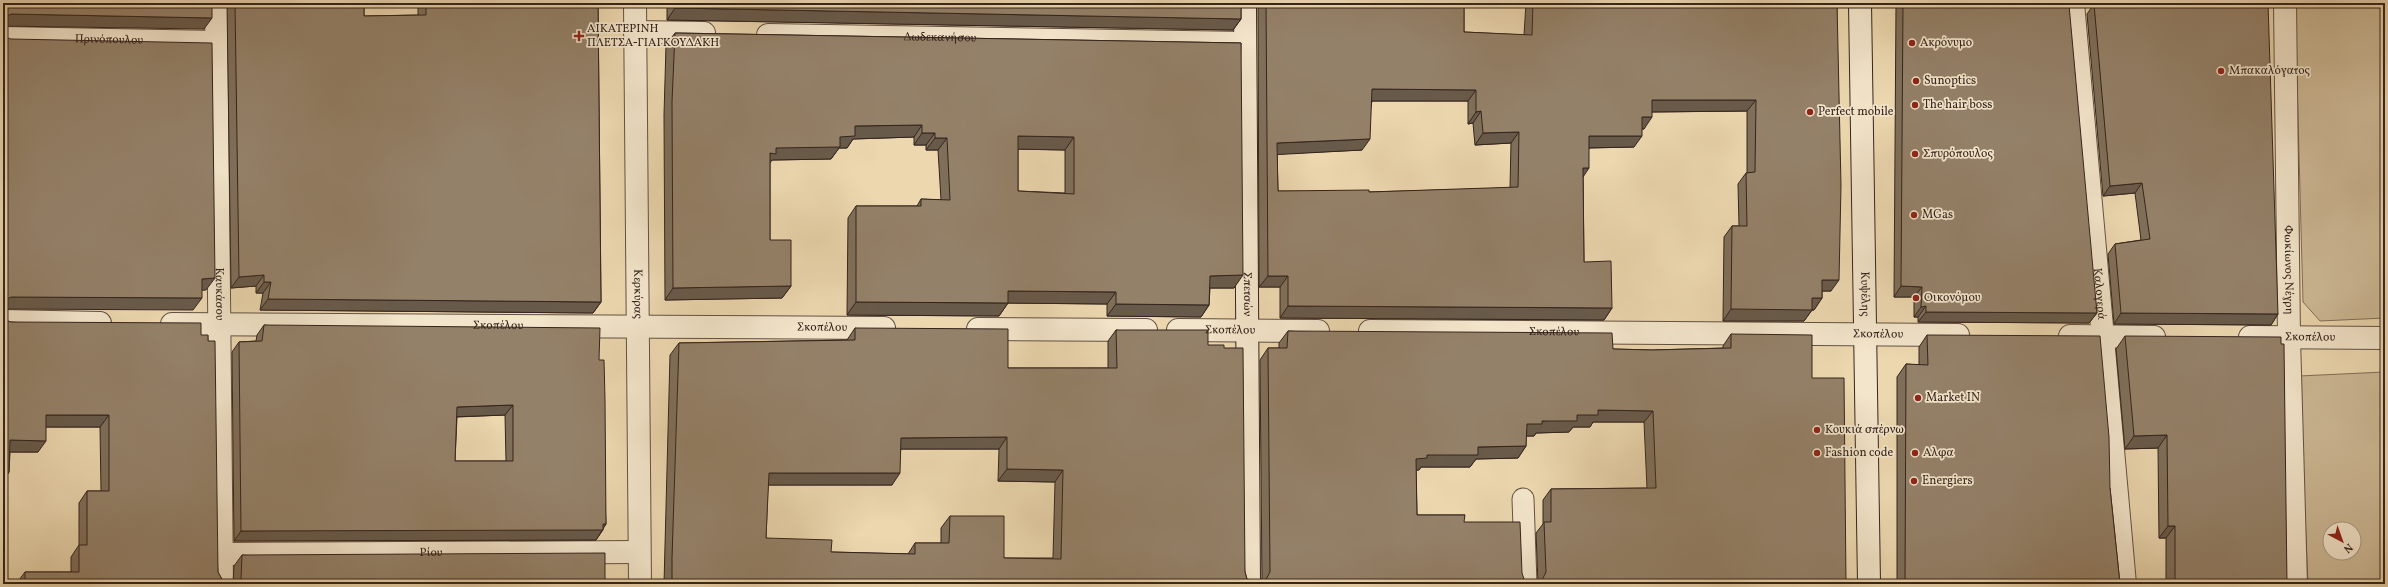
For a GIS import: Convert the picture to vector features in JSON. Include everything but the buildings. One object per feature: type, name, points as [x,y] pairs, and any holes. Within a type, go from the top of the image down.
[{"type":"street","name":"Καυκάσου","points":[[216,3],[222,584]]},
{"type":"street","name":"Κερκύρας","points":[[635,3],[636,327],[640,584]]},
{"type":"street","name":"Σπετσών","points":[[1245,3],[1249,584]]},
{"type":"street","name":"Κυψέλης","points":[[1860,3],[1869,584]]},
{"type":"street","name":"Καλογερά","points":[[2073,3],[2125,584]]},
{"type":"street","name":"Φωκίωνος Νέγρη","points":[[2285,3],[2289,338],[2296,584]]},
{"type":"street","points":[[635,32],[724,34]]},
{"type":"street","name":"Δωδεκανήσου","points":[[747,34],[1245,43]]},
{"type":"street","name":"Πρινόπουλου","points":[[3,38],[216,42]]},
{"type":"street","points":[[3,321],[118,323]]},
{"type":"street","name":"Σκοπέλου","points":[[149,323],[906,328]]},
{"type":"street","name":"Σκοπέλου","points":[[954,329],[1979,336]]},
{"type":"street","points":[[2049,336],[2173,337]]},
{"type":"street","name":"Σκοπέλου","points":[[2227,337],[2385,338]]},
{"type":"street","name":"Ρίου","points":[[222,554],[639,552]]},
{"type":"lane","points":[[1523,499],[1526,584]]},
{"type":"shaded area","points":[[2295,3],[2385,3],[2385,318],[2320,321],[2303,302]]},
{"type":"shaded area","points":[[2385,372],[2385,584],[2308,584],[2299,376]]},
{"type":"place","name":"ΑΙΚΑΤΕΡΙΝΗ ΠΛΕΤΣΑ-ΓΙΑΓΚΟΥΔΑΚΗ","points":[[579,36]]},
{"type":"place","name":"Ακρόνυμο","points":[[1912,43]]},
{"type":"place","name":"Μπακαλόγατος","points":[[2221,71]]},
{"type":"place","name":"Sunoptics","points":[[1916,81]]},
{"type":"place","name":"The hair boss","points":[[1915,105]]},
{"type":"place","name":"Perfect mobile","points":[[1810,112]]},
{"type":"place","name":"Σπυρόπουλος","points":[[1915,154]]},
{"type":"place","name":"MGas","points":[[1914,215]]},
{"type":"place","name":"Οικονόμου","points":[[1916,298]]},
{"type":"place","name":"Market IN","points":[[1918,398]]},
{"type":"place","name":"Κουκιά σπέρνω","points":[[1817,430]]},
{"type":"place","name":"Fashion code","points":[[1817,453]]},
{"type":"place","name":"Αλφα","points":[[1915,453]]},
{"type":"place","name":"Energiers","points":[[1914,481]]}]
